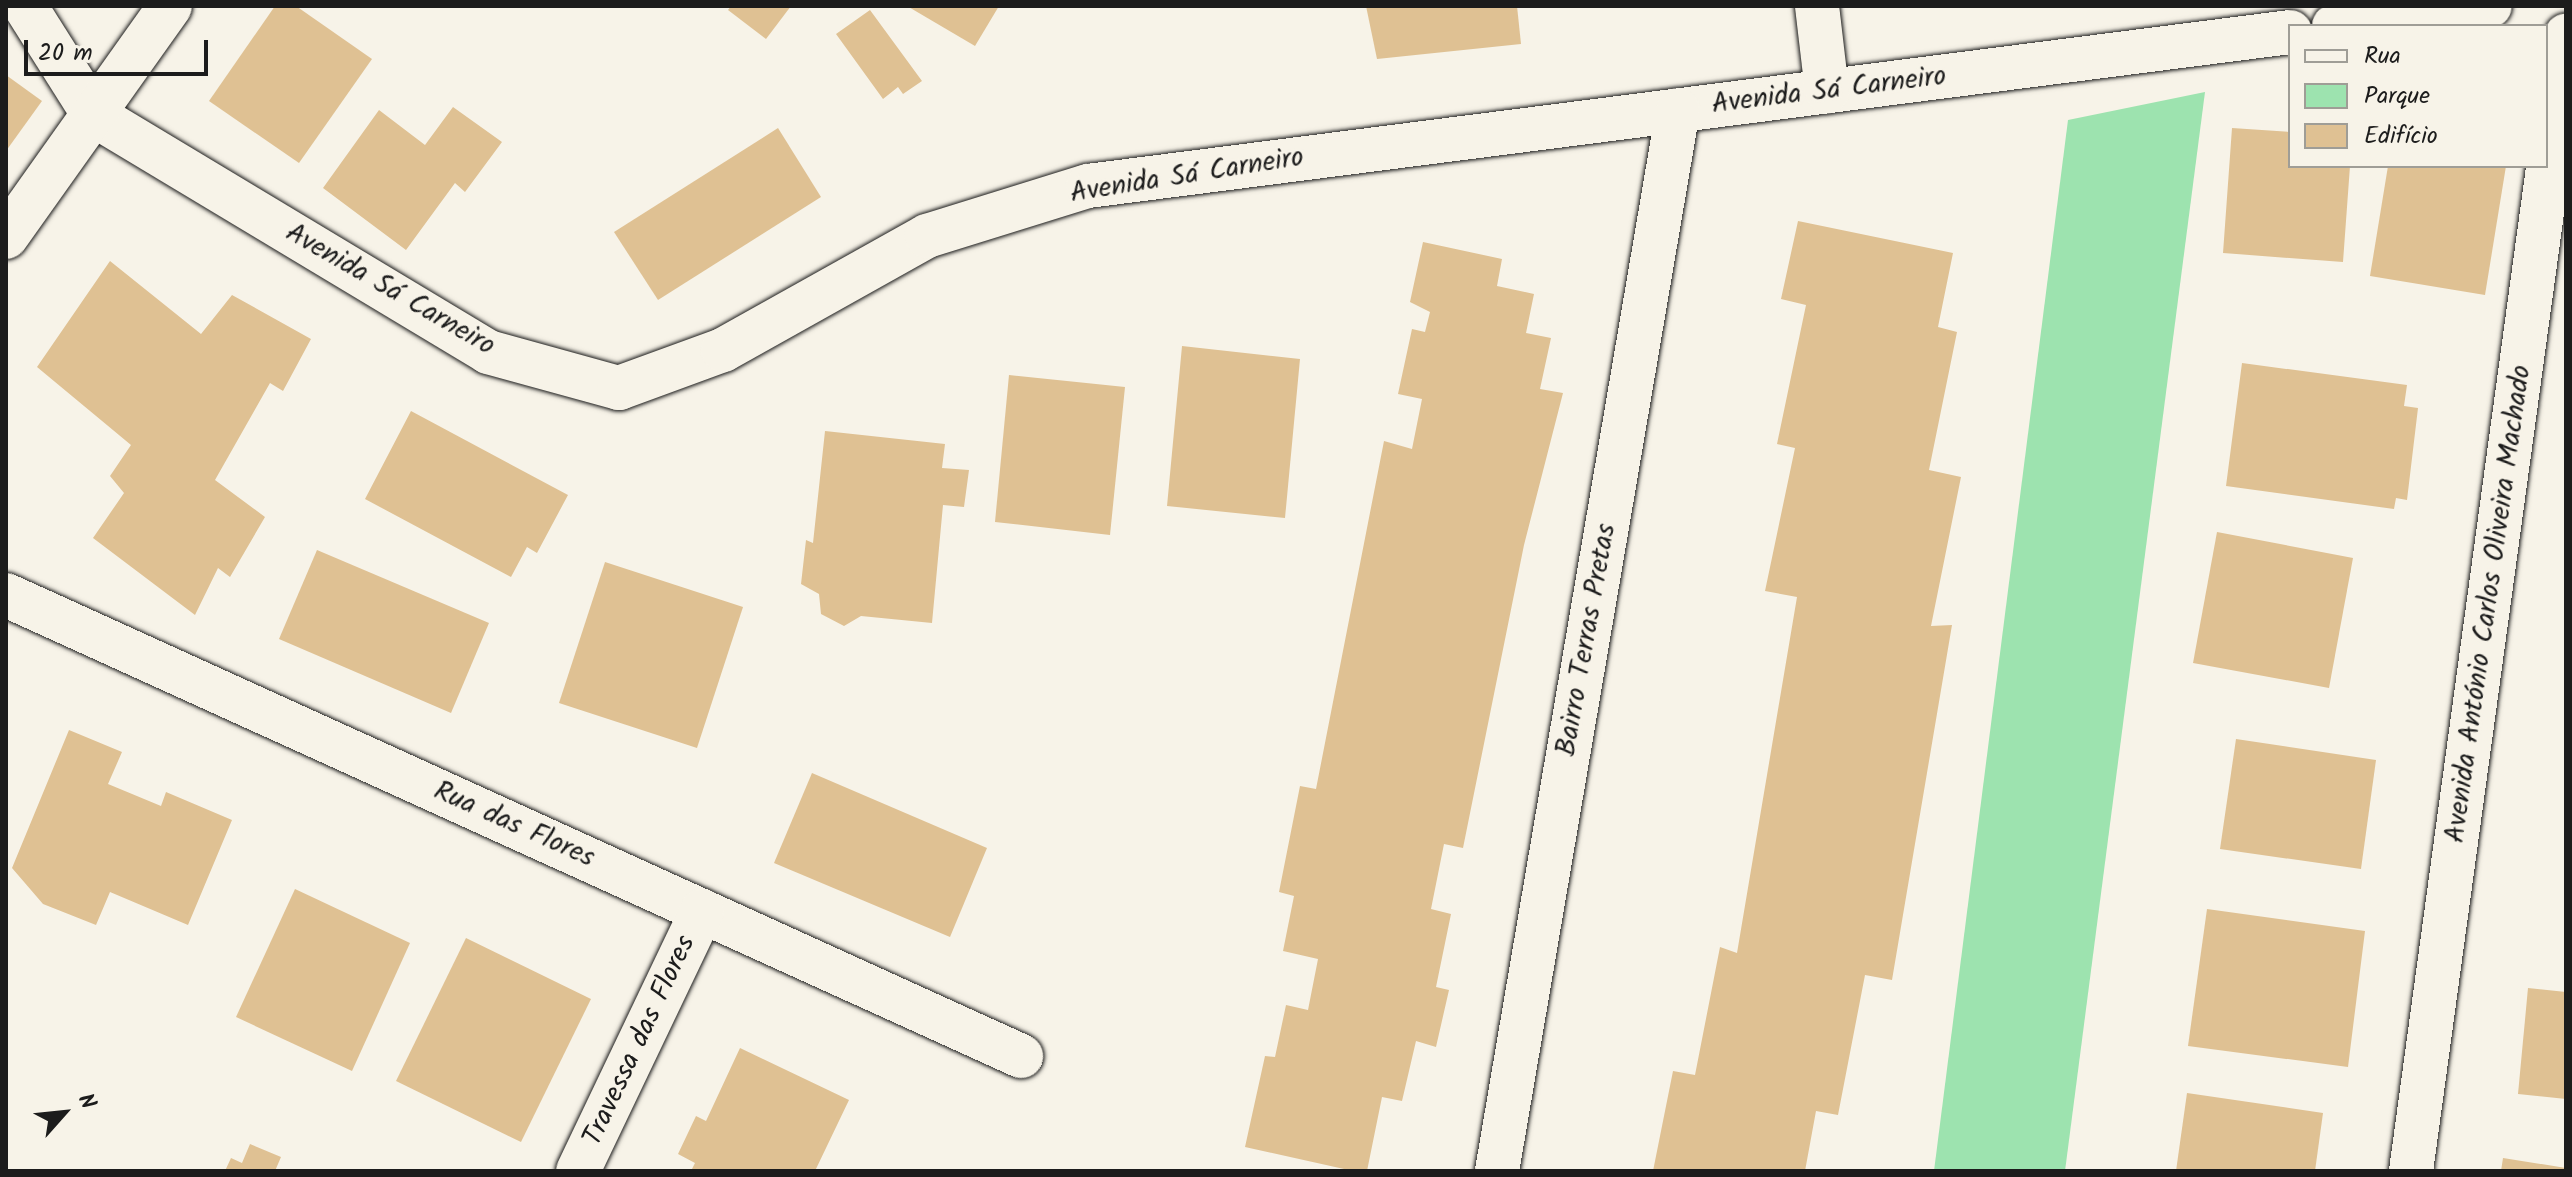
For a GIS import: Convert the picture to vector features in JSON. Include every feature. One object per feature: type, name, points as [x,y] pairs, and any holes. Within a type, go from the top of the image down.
[{"type":"street","points":[[25,6],[94,115]]},
{"type":"street","points":[[6,237],[170,6]]},
{"type":"street","points":[[1817,6],[1827,91]]},
{"type":"street","points":[[2350,24],[2490,6]]},
{"type":"street","name":"Avenida Sá Carneiro","points":[[94,115],[488,352],[619,388],[723,350],[927,236],[1088,186],[2288,32]]},
{"type":"street","name":"Avenida António Carlos Oliveira Machado","points":[[2548,168],[2566,36]]},
{"type":"street","name":"Bairro Terras Pretas","points":[[1497,1171],[1678,110]]},
{"type":"street","name":"Avenida António Carlos Oliveira Machado","points":[[2411,1171],[2548,168]]},
{"type":"street","name":"Rua das Flores","points":[[6,595],[1021,1056]]},
{"type":"street","name":"Travessa das Flores","points":[[578,1171],[702,911]]},
{"type":"green space","points":[[2205,92],[2065,1171],[1934,1171],[2068,120]]},
{"type":"building","points":[[275,6],[296,6],[372,59],[299,163],[209,101]]},
{"type":"building","points":[[731,6],[791,6],[766,39],[728,10]]},
{"type":"building","points":[[907,6],[999,6],[975,46]]},
{"type":"building","points":[[1366,6],[1517,6],[1521,44],[1377,59]]},
{"type":"building","points":[[870,10],[922,81],[903,94],[898,87],[883,99],[836,34]]},
{"type":"building","points":[[6,75],[42,101],[6,151]]},
{"type":"building","points":[[453,107],[502,142],[465,192],[455,183],[406,250],[323,188],[379,110],[425,145]]},
{"type":"building","points":[[778,128],[821,197],[658,300],[614,232]]},
{"type":"building","points":[[2232,128],[2288,132],[2288,168],[2350,168],[2343,262],[2223,253]]},
{"type":"building","points":[[2388,168],[2506,168],[2485,295],[2370,276]]},
{"type":"building","points":[[1798,221],[1953,253],[1938,327],[1957,332],[1929,470],[1961,477],[1931,626],[1952,625],[1892,980],[1865,975],[1838,1115],[1816,1111],[1805,1171],[1653,1171],[1673,1071],[1695,1075],[1720,947],[1737,953],[1797,597],[1765,591],[1795,448],[1777,444],[1806,305],[1781,299]]},
{"type":"building","points":[[1423,242],[1502,259],[1497,286],[1534,294],[1526,333],[1551,338],[1540,389],[1563,393],[1524,545],[1463,848],[1444,844],[1431,909],[1451,914],[1436,987],[1449,990],[1436,1047],[1416,1041],[1402,1101],[1382,1097],[1367,1171],[1353,1171],[1245,1147],[1265,1056],[1275,1057],[1286,1005],[1308,1010],[1318,959],[1283,951],[1294,896],[1279,892],[1300,786],[1316,789],[1384,441],[1412,449],[1422,399],[1398,394],[1412,329],[1425,332],[1430,312],[1410,302]]},
{"type":"building","points":[[110,261],[201,334],[232,295],[311,339],[283,391],[270,383],[215,480],[265,517],[230,577],[218,568],[195,615],[93,538],[124,493],[110,476],[131,445],[37,367]]},
{"type":"building","points":[[1182,346],[1300,359],[1285,518],[1167,506]]},
{"type":"building","points":[[2242,363],[2407,385],[2404,406],[2418,408],[2407,500],[2396,498],[2394,509],[2226,486]]},
{"type":"building","points":[[1009,375],[1125,387],[1110,535],[995,522]]},
{"type":"building","points":[[411,411],[568,495],[537,553],[527,547],[511,577],[365,499]]},
{"type":"building","points":[[825,431],[945,444],[942,468],[969,470],[964,507],[943,505],[932,623],[861,616],[844,626],[821,614],[819,594],[801,584],[806,540],[813,543]]},
{"type":"building","points":[[2217,532],[2353,558],[2329,688],[2193,663]]},
{"type":"building","points":[[317,550],[489,623],[451,713],[279,639]]},
{"type":"building","points":[[605,562],[743,607],[697,748],[559,703]]},
{"type":"building","points":[[69,730],[122,752],[108,784],[161,806],[166,792],[232,820],[188,925],[110,892],[96,925],[43,904],[12,868]]},
{"type":"building","points":[[2236,739],[2376,760],[2361,869],[2220,849]]},
{"type":"building","points":[[812,773],[987,848],[950,937],[774,863]]},
{"type":"building","points":[[295,889],[410,943],[352,1071],[236,1017]]},
{"type":"building","points":[[2207,909],[2365,931],[2348,1067],[2188,1046]]},
{"type":"building","points":[[466,938],[591,999],[521,1142],[396,1081]]},
{"type":"building","points":[[2528,988],[2566,992],[2566,1099],[2518,1094]]},
{"type":"building","points":[[740,1048],[849,1100],[815,1171],[691,1171],[695,1163],[678,1154],[696,1116],[706,1121]]},
{"type":"building","points":[[2187,1093],[2323,1113],[2315,1171],[2176,1171]]},
{"type":"building","points":[[250,1144],[281,1157],[275,1171],[225,1171],[231,1158],[242,1163]]},
{"type":"building","points":[[2503,1158],[2566,1168],[2566,1171],[2501,1171]]}]
